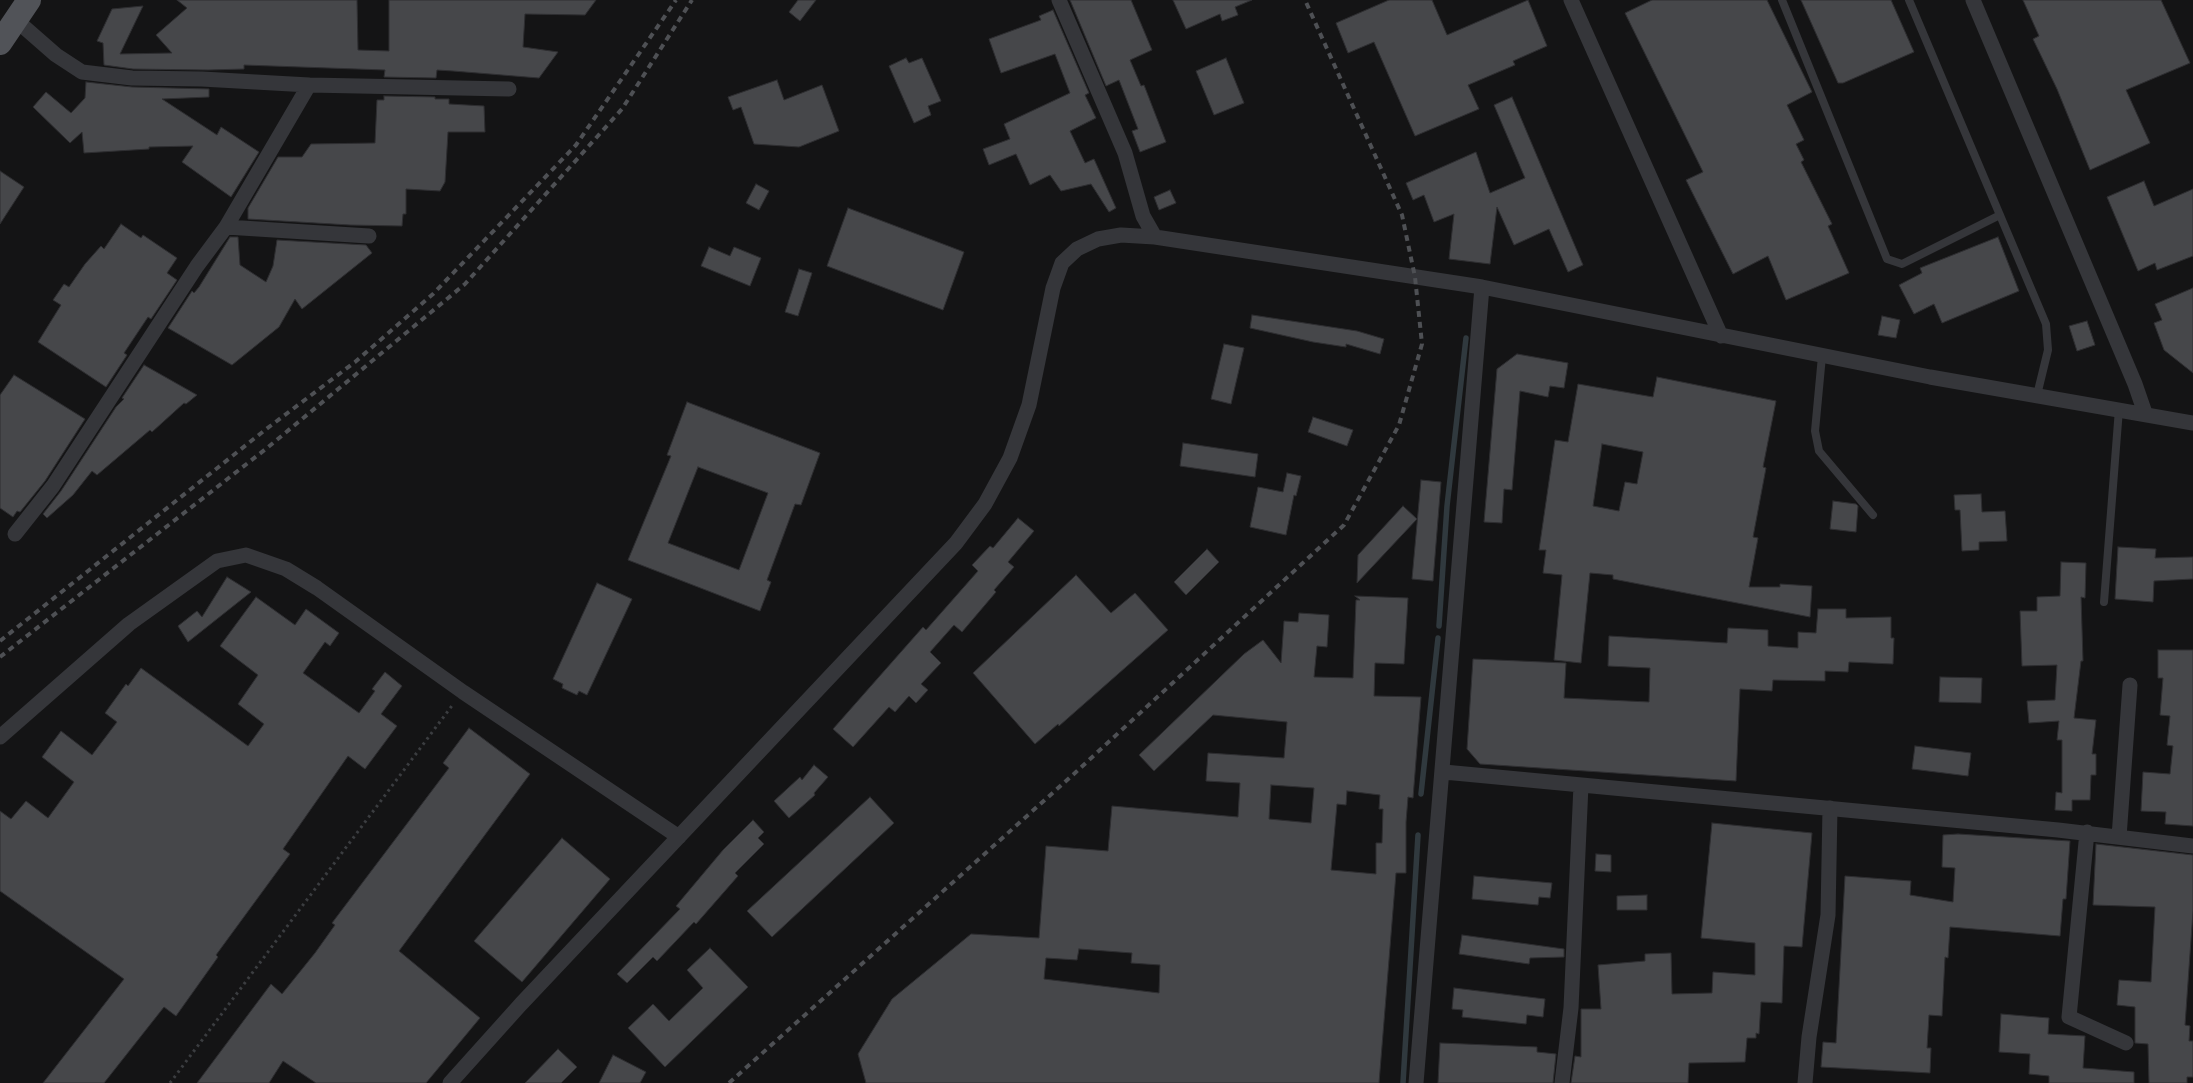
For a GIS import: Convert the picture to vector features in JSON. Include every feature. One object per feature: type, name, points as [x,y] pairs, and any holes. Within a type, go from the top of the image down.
[{"type":"main road","points":[[0,44],[29,0]]},
{"type":"street","points":[[1059,0],[1125,153],[1143,216],[1155,237]]},
{"type":"street","points":[[1571,0],[1721,336]]},
{"type":"street","points":[[1973,0],[2145,413]]},
{"type":"street","points":[[16,20],[56,55],[82,72],[132,78],[202,79],[309,85],[509,89]]},
{"type":"street","points":[[15,534],[52,486],[197,266],[226,227],[309,85]]},
{"type":"street","points":[[226,227],[369,236]]},
{"type":"street","points":[[450,1083],[956,543],[985,504],[1010,458],[1029,405],[1052,288],[1062,263],[1077,249],[1098,239],[1121,235],[1155,237],[1482,287],[1822,356],[2193,423]]},
{"type":"street","points":[[1416,1083],[1444,772],[1482,287]]},
{"type":"street","points":[[0,737],[129,624],[217,561],[236,556],[260,558],[286,569],[317,588],[463,692],[679,837]]},
{"type":"street","points":[[2120,837],[2130,685]]},
{"type":"street","points":[[1444,772],[2087,832],[2193,846]]},
{"type":"street","points":[[1562,1083],[1570,1008],[1581,785]]},
{"type":"street","points":[[1805,1083],[1809,1037],[1828,916],[1830,808]]},
{"type":"street","points":[[2087,832],[2069,1017],[2126,1043]]},
{"type":"lane","points":[[1782,0],[1887,259],[1902,264],[2000,215]]},
{"type":"lane","points":[[1910,0],[2046,324],[2048,350],[2037,395]]},
{"type":"lane","points":[[1822,356],[1815,430],[1819,451],[1873,514]]},
{"type":"lane","points":[[2104,602],[2119,409]]},
{"type":"path","points":[[170,1083],[463,692]]},
{"type":"building","points":[[177,0],[357,0],[358,50],[389,51],[389,0],[596,0],[585,15],[525,14],[523,47],[558,52],[539,78],[437,70],[436,78],[384,77],[385,70],[244,65],[244,69],[133,69],[104,65],[103,43],[97,41],[112,9],[143,6],[120,54],[172,53],[156,35],[187,8]]},
{"type":"building","points":[[798,0],[816,0],[800,21],[789,12]]},
{"type":"building","points":[[1070,0],[1131,0],[1152,50],[1130,60],[1141,86],[1144,85],[1166,142],[1140,152],[1132,131],[1138,129],[1119,80],[1106,86]]},
{"type":"building","points":[[1173,0],[1252,0],[1235,7],[1238,15],[1222,21],[1220,14],[1186,29]]},
{"type":"building","points":[[1389,0],[1432,0],[1447,35],[1528,0],[1547,46],[1513,61],[1515,65],[1468,85],[1479,109],[1415,136],[1374,42],[1348,53],[1336,23]]},
{"type":"building","points":[[1652,0],[1767,0],[1812,92],[1787,105],[1804,140],[1796,144],[1804,160],[1801,162],[1832,224],[1828,226],[1849,273],[1786,300],[1768,256],[1733,274],[1686,180],[1703,172],[1625,13]]},
{"type":"building","points":[[1801,0],[1891,0],[1914,52],[1843,83],[1838,83]]},
{"type":"building","points":[[2023,0],[2161,0],[2190,63],[2126,90],[2150,143],[2090,170],[2057,89],[2033,39],[2039,36]]},
{"type":"building","points":[[1053,10],[1089,93],[1085,95],[1096,118],[1070,131],[1085,163],[1094,159],[1116,208],[1109,212],[1091,184],[1061,191],[1050,175],[1030,185],[1016,154],[989,165],[983,149],[1010,139],[1004,124],[1070,93],[1055,54],[1001,73],[989,39],[1041,20],[1039,16]]},
{"type":"building","points":[[906,58],[909,63],[922,58],[941,101],[928,106],[931,115],[914,123],[889,66]]},
{"type":"building","points":[[1226,58],[1244,103],[1214,115],[1196,71]]},
{"type":"building","points":[[777,80],[784,100],[822,85],[839,131],[799,147],[754,144],[741,107],[733,110],[728,97]]},
{"type":"building","points":[[86,82],[132,87],[209,89],[209,97],[162,99],[217,135],[221,127],[259,152],[231,197],[182,162],[193,146],[149,147],[149,149],[84,153],[82,132],[70,143],[33,107],[46,92],[71,113],[85,98]]},
{"type":"building","points":[[384,96],[435,97],[435,99],[449,99],[449,104],[484,106],[485,132],[448,132],[445,182],[440,191],[406,189],[406,214],[403,214],[402,226],[248,219],[248,208],[278,157],[302,157],[311,144],[375,143],[377,100],[384,100]]},
{"type":"building","points":[[1512,97],[1583,265],[1568,272],[1549,229],[1514,245],[1497,207],[1490,264],[1449,259],[1454,214],[1434,222],[1424,195],[1413,200],[1406,183],[1476,152],[1490,193],[1525,178],[1494,105]]},
{"type":"building","points":[[0,171],[24,187],[0,224]]},
{"type":"building","points":[[2144,181],[2154,206],[2193,189],[2193,256],[2157,270],[2155,263],[2138,271],[2107,197]]},
{"type":"building","points":[[756,184],[769,191],[759,210],[746,203]]},
{"type":"building","points":[[1170,190],[1176,203],[1159,210],[1154,197]]},
{"type":"building","points":[[848,208],[964,252],[943,310],[827,266]]},
{"type":"building","points":[[121,224],[141,238],[143,235],[177,258],[167,273],[177,280],[151,319],[148,317],[124,353],[127,355],[106,387],[38,342],[61,305],[53,300],[64,284],[69,287],[85,264],[101,246],[104,249]]},
{"type":"building","points":[[230,237],[238,237],[240,265],[266,282],[273,266],[277,240],[366,245],[372,253],[302,309],[295,299],[279,327],[232,365],[168,328],[192,291],[194,293],[199,287]]},
{"type":"building","points":[[1998,237],[2019,291],[1942,323],[1934,304],[1914,314],[1899,285],[1922,273],[1920,268]]},
{"type":"building","points":[[709,247],[730,256],[734,247],[761,258],[750,286],[701,266]]},
{"type":"building","points":[[799,269],[812,273],[798,316],[785,312]]},
{"type":"building","points":[[2193,288],[2193,373],[2164,350],[2154,323],[2162,320],[2155,304]]},
{"type":"building","points":[[1252,315],[1357,331],[1384,339],[1380,354],[1346,344],[1346,347],[1313,342],[1250,328]]},
{"type":"building","points":[[1882,316],[1900,320],[1896,338],[1878,335]]},
{"type":"building","points":[[2087,321],[2095,345],[2077,351],[2069,326]]},
{"type":"building","points":[[1224,344],[1244,348],[1231,404],[1211,399]]},
{"type":"building","points":[[1517,354],[1568,363],[1564,388],[1550,386],[1548,397],[1520,391],[1512,490],[1504,489],[1502,523],[1484,522],[1497,369]]},
{"type":"building","points":[[144,365],[197,395],[186,404],[184,403],[152,432],[150,430],[97,475],[92,471],[73,495],[47,518],[43,514],[61,491],[116,407],[124,399],[122,398]]},
{"type":"building","points":[[14,375],[85,419],[45,481],[20,512],[17,511],[13,517],[0,508],[0,395]]},
{"type":"building","points":[[1657,377],[1776,401],[1763,467],[1766,468],[1753,537],[1758,538],[1749,587],[1780,587],[1780,584],[1812,586],[1810,617],[1613,579],[1613,575],[1590,573],[1581,663],[1554,660],[1562,575],[1543,573],[1546,550],[1539,550],[1555,440],[1568,442],[1578,384],[1653,397]],"holes":[[[1602,444],[1643,452],[1637,484],[1625,482],[1619,511],[1593,506]]]},
{"type":"building","points":[[687,402],[820,453],[801,505],[795,504],[767,580],[771,582],[760,611],[628,560],[671,456],[667,455]],"holes":[[[698,467],[768,493],[739,570],[668,543]]]},
{"type":"building","points":[[1313,417],[1353,430],[1347,446],[1308,432]]},
{"type":"building","points":[[1183,443],[1258,454],[1255,477],[1180,466]]},
{"type":"building","points":[[1287,473],[1301,476],[1296,496],[1294,495],[1286,535],[1250,527],[1258,487],[1283,492]]},
{"type":"building","points":[[1421,480],[1441,482],[1433,581],[1412,579]]},
{"type":"building","points":[[1981,494],[1982,512],[2005,511],[2007,541],[1979,542],[1979,550],[1962,551],[1960,510],[1955,510],[1954,495]]},
{"type":"building","points":[[1833,501],[1856,504],[1858,506],[1856,532],[1830,529]]},
{"type":"building","points":[[1403,506],[1417,519],[1357,583],[1358,555]]},
{"type":"building","points":[[1018,518],[1034,531],[1008,562],[1014,567],[994,590],[996,592],[962,632],[954,625],[930,652],[941,663],[921,684],[928,690],[916,703],[909,696],[895,712],[889,707],[853,747],[833,729],[923,627],[926,630],[978,571],[972,565],[990,546],[993,548]]},
{"type":"building","points":[[2118,547],[2156,549],[2155,558],[2193,557],[2193,579],[2154,581],[2153,602],[2115,599]]},
{"type":"building","points":[[1207,549],[1219,562],[1186,595],[1174,582]]},
{"type":"building","points":[[2061,562],[2086,563],[2085,598],[2081,597],[2083,661],[2081,661],[2074,718],[2096,720],[2092,754],[2096,754],[2096,775],[2091,775],[2090,800],[2072,800],[2072,811],[2055,810],[2056,792],[2062,793],[2062,740],[2057,740],[2059,721],[2029,723],[2027,701],[2055,700],[2057,665],[2022,666],[2020,611],[2037,611],[2037,597],[2060,596]]},
{"type":"building","points":[[1076,575],[1111,613],[1135,593],[1168,630],[1059,726],[1058,724],[1035,744],[973,673]]},
{"type":"building","points":[[227,577],[251,592],[188,642],[178,626],[197,611],[202,617]]},
{"type":"building","points":[[597,583],[632,599],[587,695],[579,691],[577,695],[562,688],[563,684],[553,679]]},
{"type":"building","points":[[1355,596],[1408,598],[1404,664],[1375,663],[1374,696],[1421,697],[1413,798],[1408,797],[1406,873],[1396,873],[1379,1083],[866,1083],[858,1054],[892,999],[971,934],[1039,938],[1046,846],[1108,851],[1112,806],[1238,817],[1240,783],[1206,781],[1208,753],[1284,758],[1287,722],[1213,715],[1154,771],[1139,755],[1244,654],[1263,640],[1281,663],[1284,621],[1298,622],[1299,613],[1329,615],[1327,647],[1317,646],[1314,677],[1353,678],[1356,600],[1360,600]],"holes":[[[1271,785],[1314,788],[1311,823],[1269,819]],[[1347,791],[1380,795],[1379,809],[1383,809],[1382,843],[1376,843],[1376,874],[1331,870],[1337,804],[1346,805]],[[1079,949],[1132,953],[1131,963],[1160,965],[1159,993],[1044,979],[1046,958],[1077,960]]]},
{"type":"building","points":[[256,597],[295,625],[306,609],[339,633],[330,646],[325,642],[303,673],[359,713],[375,691],[372,689],[385,672],[402,686],[381,714],[397,726],[365,769],[348,756],[283,849],[290,854],[216,955],[218,957],[176,1016],[164,1007],[104,1083],[43,1083],[124,979],[0,891],[0,811],[11,819],[26,801],[48,818],[74,782],[42,757],[61,731],[92,755],[117,722],[105,713],[126,684],[128,686],[141,668],[248,746],[264,724],[238,704],[258,675],[220,646]]},
{"type":"building","points":[[1818,609],[1846,609],[1846,618],[1891,617],[1891,638],[1894,638],[1893,664],[1849,662],[1848,672],[1825,671],[1825,681],[1773,680],[1772,691],[1740,689],[1736,781],[1480,764],[1467,749],[1473,659],[1566,663],[1564,698],[1649,702],[1650,668],[1608,666],[1609,636],[1727,643],[1728,628],[1768,630],[1768,646],[1798,648],[1798,632],[1816,633]]},
{"type":"building","points":[[2158,650],[2193,650],[2193,826],[2165,824],[2166,812],[2141,811],[2143,772],[2170,774],[2173,746],[2167,745],[2170,716],[2160,715],[2163,678],[2158,678]]},
{"type":"building","points":[[1940,677],[1982,678],[1981,703],[1939,702]]},
{"type":"building","points":[[469,728],[530,774],[399,951],[480,1018],[426,1083],[316,1083],[283,1061],[269,1083],[197,1083],[271,984],[282,994],[315,953],[335,925],[332,923],[449,768],[443,763]]},
{"type":"building","points":[[1915,746],[1971,753],[1968,776],[1912,769]]},
{"type":"building","points":[[814,765],[828,777],[814,793],[815,795],[789,818],[774,801],[800,777],[802,780]]},
{"type":"building","points":[[870,797],[894,823],[772,937],[747,911]]},
{"type":"building","points":[[753,820],[764,832],[758,838],[764,844],[735,873],[738,876],[696,924],[694,922],[657,961],[653,957],[627,983],[617,974],[680,909],[676,906],[723,850]]},
{"type":"building","points":[[1712,823],[1812,833],[1802,947],[1784,946],[1782,1003],[1761,1002],[1759,1034],[1756,1033],[1756,1038],[1747,1038],[1745,1062],[1689,1063],[1688,1083],[1571,1083],[1575,1056],[1581,1057],[1581,1009],[1601,1009],[1598,965],[1645,961],[1645,954],[1671,953],[1672,994],[1712,993],[1713,972],[1755,975],[1755,943],[1701,938]]},
{"type":"building","points":[[1958,834],[2070,841],[2066,899],[2063,899],[2060,936],[1950,927],[1948,958],[1945,957],[1942,1016],[1929,1015],[1927,1048],[1931,1048],[1930,1073],[1821,1067],[1823,1042],[1836,1043],[1845,876],[1911,881],[1910,895],[1953,902],[1955,868],[1942,867],[1943,835]]},
{"type":"building","points":[[562,838],[610,879],[522,982],[474,941]]},
{"type":"building","points":[[2096,844],[2193,855],[2193,911],[2185,1025],[2190,1026],[2189,1041],[2193,1041],[2193,1077],[2187,1077],[2187,1083],[2149,1083],[2148,1044],[2135,1043],[2135,1007],[2117,1005],[2119,980],[2151,982],[2155,907],[2093,905]]},
{"type":"building","points":[[1596,854],[1611,855],[1611,872],[1595,871]]},
{"type":"building","points":[[1474,876],[1552,883],[1550,898],[1539,897],[1538,905],[1472,899]]},
{"type":"building","points":[[1647,895],[1647,910],[1617,910],[1617,896]]},
{"type":"building","points":[[1462,935],[1564,949],[1564,957],[1530,958],[1529,964],[1459,954]]},
{"type":"building","points":[[710,948],[748,987],[665,1067],[628,1028],[653,1004],[669,1021],[703,988],[687,970]]},
{"type":"building","points":[[1454,988],[1545,999],[1543,1017],[1527,1015],[1526,1024],[1462,1017],[1463,1010],[1452,1009]]},
{"type":"building","points":[[2001,1014],[2049,1018],[2048,1034],[2085,1036],[2083,1068],[2134,1072],[2134,1083],[2049,1083],[2049,1076],[2029,1074],[2030,1054],[1999,1052]]},
{"type":"building","points":[[1440,1043],[1537,1047],[1537,1052],[1556,1054],[1553,1083],[1438,1083]]},
{"type":"building","points":[[558,1049],[577,1067],[561,1083],[525,1083]]},
{"type":"building","points":[[613,1055],[646,1072],[640,1083],[599,1083]]},
{"type":"waterway","points":[[1439,626],[1447,506],[1466,338]]},
{"type":"waterway","points":[[1421,794],[1438,638]]},
{"type":"waterway","points":[[1403,1083],[1418,835]]},
{"type":"railway","points":[[0,641],[265,430],[355,362],[433,294],[576,145],[676,0]]},
{"type":"railway","points":[[0,657],[267,448],[465,284],[622,109],[692,0]]},
{"type":"railway","points":[[729,1083],[1076,772],[1344,525],[1399,425],[1422,344],[1415,277],[1402,215],[1305,0]]}]
